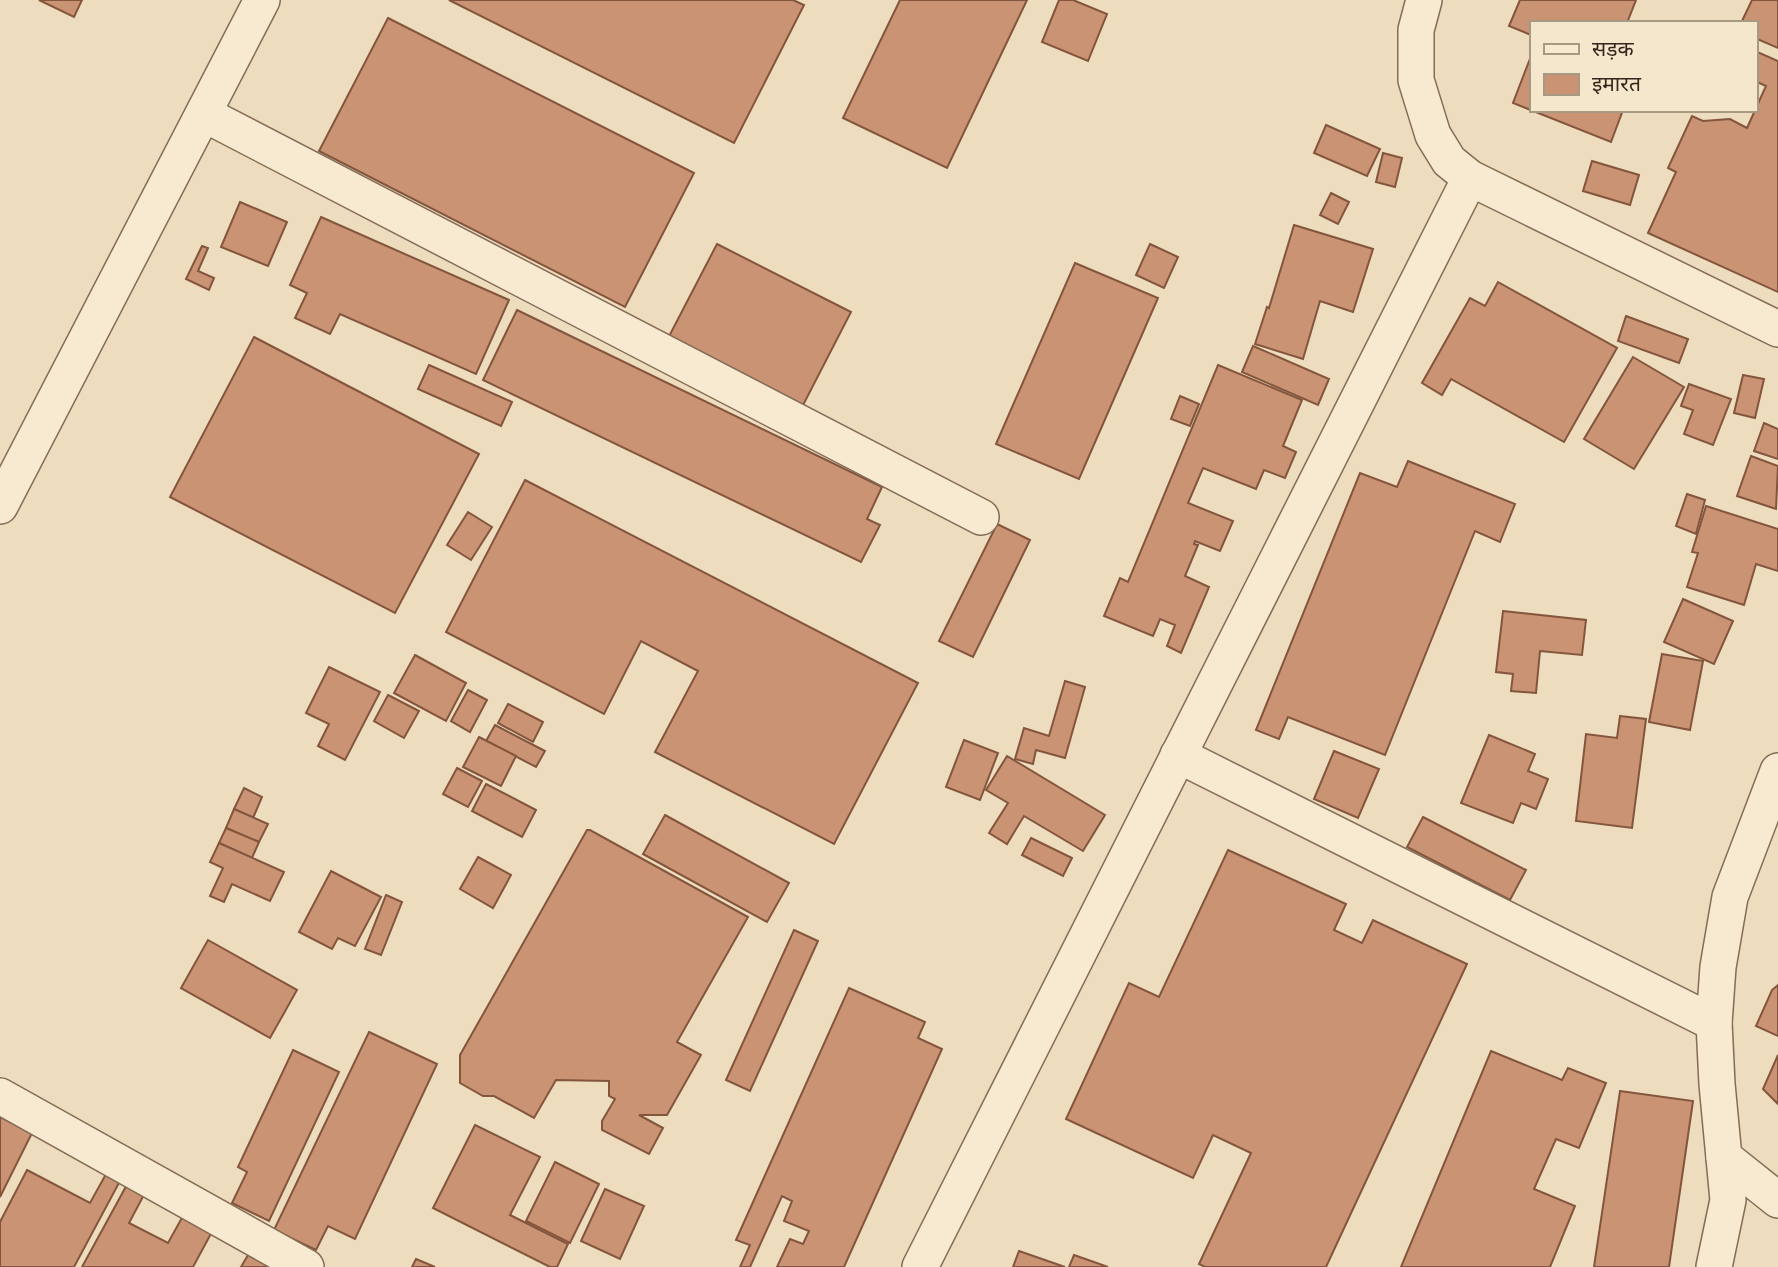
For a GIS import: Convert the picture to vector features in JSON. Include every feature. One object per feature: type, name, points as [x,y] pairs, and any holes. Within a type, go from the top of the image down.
[{"type":"street","points":[[0,506],[262,0]]},
{"type":"street","points":[[1424,0],[1416,30],[1416,80],[1433,135],[1449,161],[1470,178],[1778,329]]},
{"type":"street","points":[[204,114],[981,517]]},
{"type":"street","points":[[920,1267],[1470,178]]},
{"type":"street","points":[[1178,755],[1455,895],[1606,967],[1714,1024]]},
{"type":"street","points":[[1714,1267],[1728,1200],[1714,1024],[1718,967],[1730,897],[1778,771]]},
{"type":"street","points":[[0,1096],[306,1267]]},
{"type":"street","points":[[1724,1157],[1778,1200]]},
{"type":"building","points":[[39,0],[82,0],[74,17]]},
{"type":"building","points":[[449,0],[793,0],[804,5],[734,143]]},
{"type":"building","points":[[900,0],[1027,0],[947,168],[843,118]]},
{"type":"building","points":[[1059,0],[1073,0],[1107,14],[1088,61],[1042,42]]},
{"type":"building","points":[[1520,0],[1636,0],[1628,21],[1530,21],[1530,35],[1509,26]]},
{"type":"building","points":[[1752,0],[1778,0],[1778,48],[1757,39],[1757,21],[1742,21]]},
{"type":"building","points":[[388,18],[694,173],[625,307],[319,151]]},
{"type":"building","points":[[1757,52],[1778,61],[1778,292],[1648,233],[1676,172],[1668,168],[1692,116],[1703,121],[1730,119],[1747,128],[1754,112],[1757,112],[1766,86],[1757,82]]},
{"type":"building","points":[[1530,59],[1530,110],[1513,103]]},
{"type":"building","points":[[1536,112],[1622,112],[1611,142]]},
{"type":"building","points":[[1326,125],[1380,149],[1367,176],[1314,153]]},
{"type":"building","points":[[1383,153],[1402,158],[1395,187],[1376,182]]},
{"type":"building","points":[[1592,161],[1639,175],[1630,205],[1583,191]]},
{"type":"building","points":[[1331,193],[1349,202],[1338,224],[1320,215]]},
{"type":"building","points":[[240,202],[287,222],[268,266],[221,247]]},
{"type":"building","points":[[321,217],[509,300],[476,374],[340,314],[330,334],[295,318],[307,293],[290,285]]},
{"type":"building","points":[[1294,225],[1373,249],[1353,312],[1320,301],[1303,359],[1255,344]]},
{"type":"building","points":[[717,244],[851,312],[799,413],[665,344]]},
{"type":"building","points":[[1150,244],[1178,257],[1164,288],[1136,275]]},
{"type":"building","points":[[202,246],[208,248],[198,271],[214,278],[209,290],[186,279]]},
{"type":"building","points":[[1075,263],[1158,298],[1079,479],[996,444]]},
{"type":"building","points":[[1498,282],[1617,348],[1564,442],[1451,379],[1442,395],[1422,383],[1470,298],[1485,306]]},
{"type":"building","points":[[517,310],[882,487],[867,519],[880,525],[861,562],[483,380]]},
{"type":"building","points":[[1626,316],[1688,339],[1679,363],[1618,341]]},
{"type":"building","points":[[254,337],[479,454],[395,613],[170,497]]},
{"type":"building","points":[[1253,346],[1329,379],[1318,405],[1242,372]]},
{"type":"building","points":[[1633,357],[1684,387],[1634,469],[1584,439]]},
{"type":"building","points":[[429,365],[512,402],[501,426],[418,389]]},
{"type":"building","points":[[1218,365],[1302,400],[1283,446],[1296,452],[1285,478],[1264,470],[1256,489],[1203,468],[1188,503],[1233,521],[1220,551],[1195,541],[1194,544],[1198,545],[1185,576],[1209,587],[1181,653],[1167,646],[1175,625],[1160,619],[1153,636],[1104,616],[1120,578],[1128,582]]},
{"type":"building","points":[[1743,375],[1764,379],[1755,418],[1734,413]]},
{"type":"building","points":[[1689,384],[1731,399],[1713,445],[1684,434],[1693,410],[1681,406]]},
{"type":"building","points":[[1180,396],[1199,404],[1190,426],[1171,419]]},
{"type":"building","points":[[1764,423],[1778,429],[1778,459],[1754,451]]},
{"type":"building","points":[[1751,456],[1778,466],[1776,509],[1737,496]]},
{"type":"building","points":[[1408,461],[1515,504],[1500,542],[1475,531],[1385,755],[1288,717],[1279,739],[1256,730],[1360,473],[1397,487]]},
{"type":"building","points":[[525,480],[918,683],[834,844],[655,752],[698,671],[641,641],[604,714],[446,632]]},
{"type":"building","points":[[1687,494],[1705,500],[1696,534],[1676,526]]},
{"type":"building","points":[[1706,506],[1778,529],[1778,571],[1756,564],[1744,605],[1687,587],[1698,553],[1692,552]]},
{"type":"building","points":[[468,512],[492,527],[471,560],[447,545]]},
{"type":"building","points":[[997,524],[1030,540],[973,657],[939,641]]},
{"type":"building","points":[[1683,599],[1733,621],[1714,664],[1664,642]]},
{"type":"building","points":[[1503,611],[1586,620],[1582,655],[1540,651],[1536,693],[1511,691],[1513,674],[1496,672]]},
{"type":"building","points":[[1662,654],[1703,661],[1690,730],[1649,722]]},
{"type":"building","points":[[415,655],[466,683],[446,721],[394,693]]},
{"type":"building","points":[[329,667],[380,692],[345,760],[318,746],[329,724],[306,713]]},
{"type":"building","points":[[1065,681],[1085,687],[1065,758],[1036,750],[1033,764],[1015,759],[1024,728],[1049,736]]},
{"type":"building","points":[[468,690],[487,700],[470,732],[451,721]]},
{"type":"building","points":[[388,695],[419,711],[404,738],[374,721]]},
{"type":"building","points":[[508,704],[543,722],[533,742],[498,723]]},
{"type":"building","points":[[1620,716],[1646,719],[1632,828],[1576,821],[1586,734],[1617,738]]},
{"type":"building","points":[[495,725],[545,751],[536,767],[486,741]]},
{"type":"building","points":[[1489,735],[1535,754],[1528,771],[1548,779],[1536,809],[1521,803],[1513,823],[1461,803]]},
{"type":"building","points":[[479,737],[516,756],[501,786],[463,767]]},
{"type":"building","points":[[964,740],[998,753],[980,800],[946,787]]},
{"type":"building","points":[[1334,751],[1379,769],[1358,818],[1314,799]]},
{"type":"building","points":[[1007,756],[1105,815],[1083,851],[1024,816],[1007,844],[989,833],[1008,803],[986,790]]},
{"type":"building","points":[[457,768],[482,781],[468,807],[443,794]]},
{"type":"building","points":[[486,784],[536,810],[522,837],[472,811]]},
{"type":"building","points":[[244,788],[262,797],[253,818],[234,809]]},
{"type":"building","points":[[234,809],[268,824],[259,842],[226,828]]},
{"type":"building","points":[[665,815],[789,883],[767,922],[643,854]]},
{"type":"building","points":[[1423,817],[1526,870],[1510,900],[1407,847]]},
{"type":"building","points":[[226,828],[259,842],[252,858],[219,843]]},
{"type":"building","points":[[587,830],[748,917],[677,1042],[701,1055],[667,1115],[639,1115],[663,1128],[649,1154],[602,1130],[602,1121],[615,1099],[609,1096],[609,1081],[556,1080],[534,1118],[494,1096],[483,1096],[460,1083],[460,1055]]},
{"type":"building","points":[[1031,838],[1072,858],[1063,876],[1022,855]]},
{"type":"building","points":[[219,843],[284,872],[270,901],[232,884],[224,902],[210,896],[223,868],[210,862]]},
{"type":"building","points":[[1228,850],[1346,904],[1334,930],[1362,943],[1373,920],[1467,964],[1326,1267],[1205,1267],[1199,1264],[1251,1153],[1213,1135],[1193,1178],[1066,1119],[1129,983],[1159,997]]},
{"type":"building","points":[[478,857],[511,875],[493,908],[460,889]]},
{"type":"building","points":[[331,871],[381,897],[355,946],[338,938],[332,949],[299,932]]},
{"type":"building","points":[[386,895],[402,902],[381,955],[365,949]]},
{"type":"building","points":[[794,930],[818,941],[750,1091],[726,1080]]},
{"type":"building","points":[[208,940],[297,990],[270,1038],[181,988]]},
{"type":"building","points":[[1778,985],[1778,1036],[1756,1026],[1772,990]]},
{"type":"building","points":[[849,988],[925,1022],[918,1038],[942,1049],[844,1267],[777,1267],[790,1239],[803,1244],[809,1231],[784,1221],[792,1201],[782,1196],[750,1267],[740,1267],[750,1245],[736,1240]]},
{"type":"building","points":[[369,1032],[437,1064],[355,1239],[328,1226],[316,1250],[274,1230]]},
{"type":"building","points":[[293,1050],[339,1072],[269,1221],[232,1203],[247,1172],[238,1167]]},
{"type":"building","points":[[1491,1051],[1562,1080],[1568,1068],[1606,1083],[1579,1148],[1556,1139],[1534,1189],[1575,1206],[1550,1267],[1401,1267]]},
{"type":"building","points":[[1778,1055],[1778,1104],[1763,1089]]},
{"type":"building","points":[[1620,1091],[1693,1101],[1669,1267],[1594,1267]]},
{"type":"building","points":[[0,1117],[32,1133],[0,1197]]},
{"type":"building","points":[[475,1125],[540,1157],[510,1215],[568,1244],[557,1267],[550,1267],[433,1208]]},
{"type":"building","points":[[555,1162],[599,1184],[570,1243],[526,1221]]},
{"type":"building","points":[[27,1170],[90,1203],[106,1174],[120,1181],[74,1267],[0,1267],[0,1222]]},
{"type":"building","points":[[129,1181],[146,1191],[129,1223],[168,1243],[184,1214],[213,1230],[193,1267],[82,1267]]},
{"type":"building","points":[[605,1189],[644,1206],[620,1259],[581,1241]]},
{"type":"building","points":[[1019,1251],[1065,1267],[1013,1267]]},
{"type":"building","points":[[248,1255],[273,1267],[241,1267]]},
{"type":"building","points":[[1074,1255],[1108,1267],[1069,1267]]},
{"type":"building","points":[[416,1259],[435,1267],[412,1267]]}]
